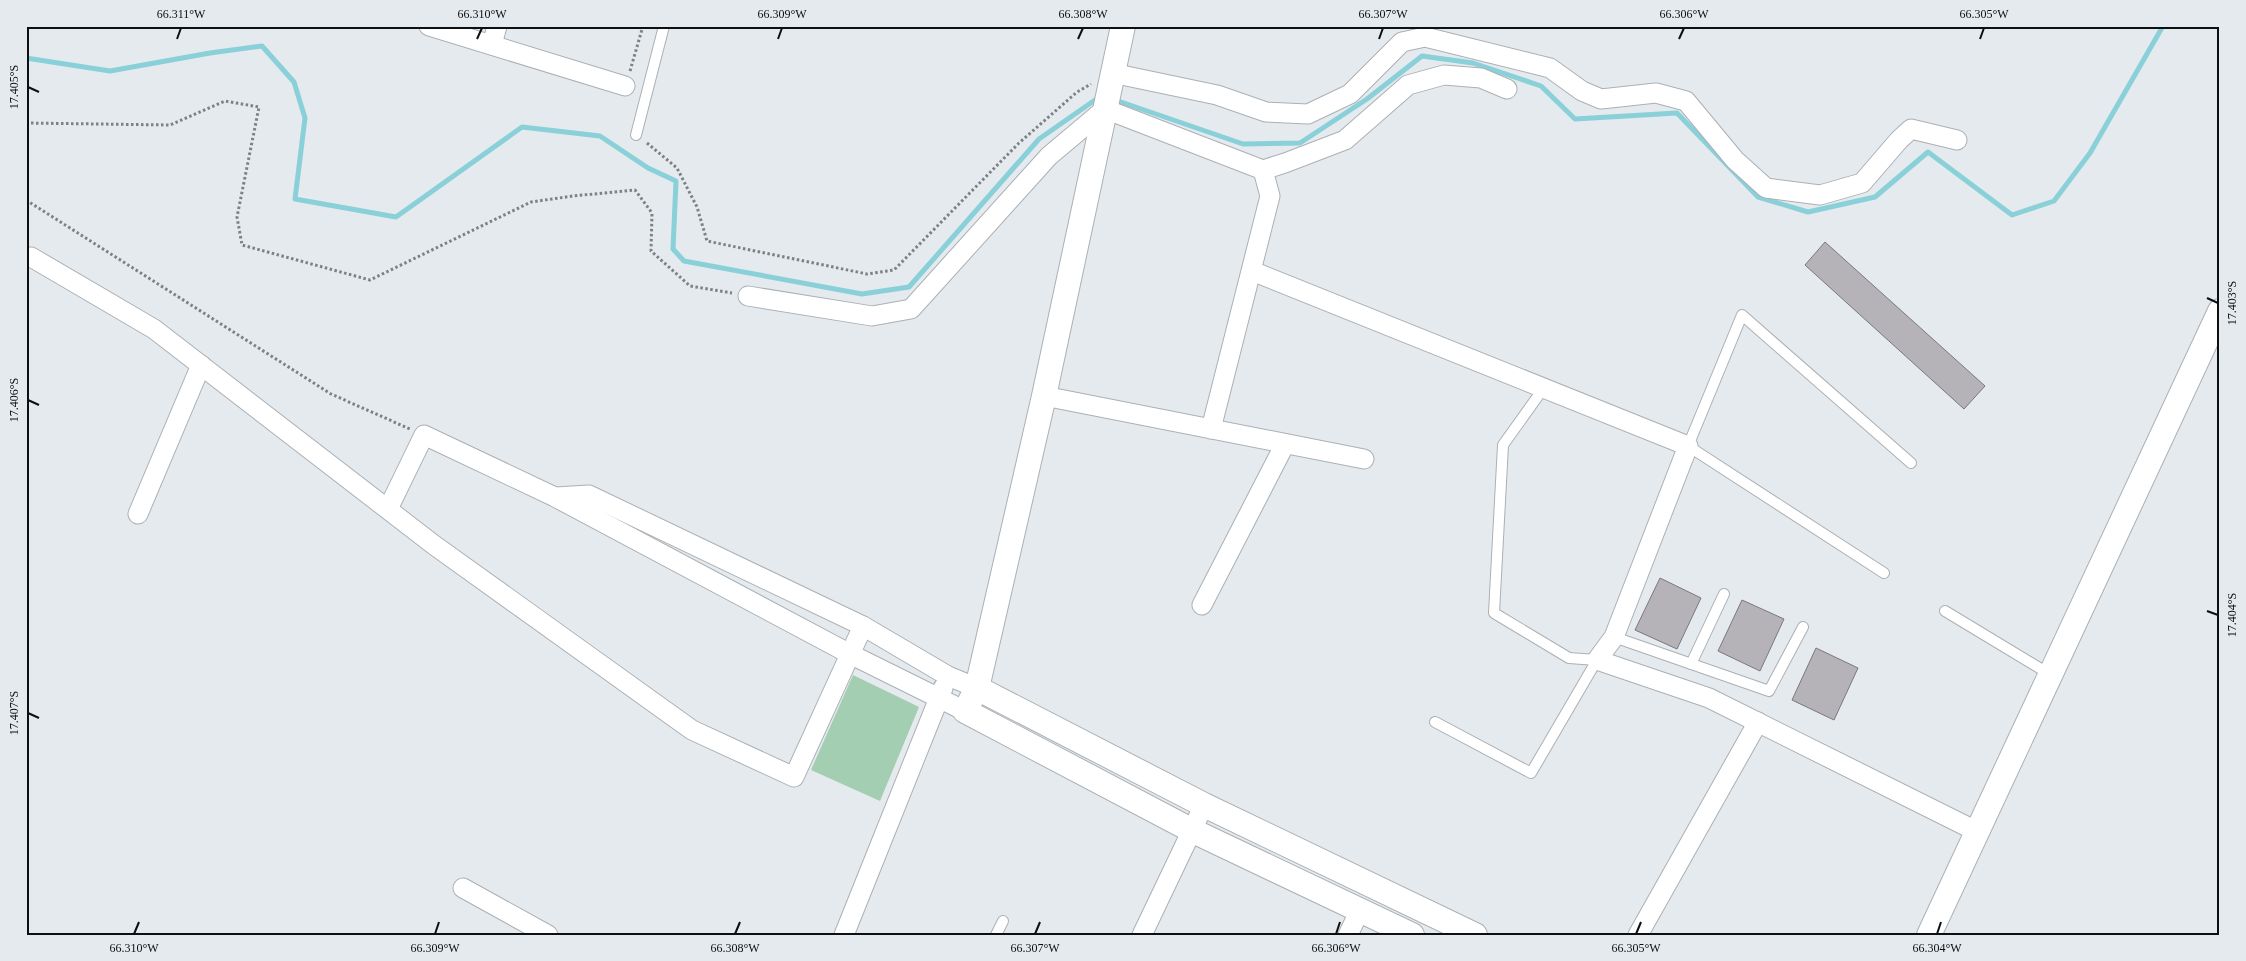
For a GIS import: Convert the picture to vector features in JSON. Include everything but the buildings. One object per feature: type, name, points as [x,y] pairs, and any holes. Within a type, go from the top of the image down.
[{"type":"street","points":[[429,26],[625,86]]},
{"type":"street","points":[[492,45],[497,26]]},
{"type":"street","points":[[965,711],[977,688],[1044,396],[1123,26]]},
{"type":"street","points":[[748,296],[872,316],[911,309],[1049,156],[1108,96],[1217,95],[1266,112],[1308,114],[1350,94],[1402,42],[1425,37],[1550,68],[1582,91],[1601,99],[1656,93],[1686,101],[1735,160],[1766,188],[1820,195],[1862,183],[1899,140],[1911,130],[1957,140]]},
{"type":"street","points":[[1108,96],[1263,170],[1285,164],[1345,140],[1408,85],[1444,75],[1481,78],[1507,89]]},
{"type":"street","points":[[1211,429],[1270,196],[1263,170]]},
{"type":"street","points":[[31,257],[154,329],[434,545],[692,730],[794,777],[863,626]]},
{"type":"street","points":[[1252,271],[1688,446],[1614,637],[1597,660],[1709,698],[1978,832]]},
{"type":"street","points":[[1929,935],[2052,675],[2220,311]]},
{"type":"street","points":[[138,514],[201,365]]},
{"type":"street","points":[[1044,396],[1364,459]]},
{"type":"street","points":[[388,509],[424,435],[555,497],[850,654],[965,711],[1191,830],[1412,935]]},
{"type":"street","points":[[1202,605],[1285,444]]},
{"type":"street","points":[[555,497],[589,495],[863,626],[948,676],[977,688],[1204,806],[1475,935]]},
{"type":"street","points":[[844,935],[948,676]]},
{"type":"street","points":[[1638,935],[1758,722]]},
{"type":"street","points":[[1142,935],[1204,806]]},
{"type":"street","points":[[463,888],[548,935]]},
{"type":"street","points":[[1348,935],[1360,910]]},
{"type":"lane","points":[[636,135],[664,26]]},
{"type":"lane","points":[[1884,573],[1688,446],[1742,315],[1911,463]]},
{"type":"lane","points":[[1436,722],[1531,774],[1597,660],[1569,658],[1494,613],[1503,445],[1543,389]]},
{"type":"lane","points":[[1691,664],[1724,594]]},
{"type":"lane","points":[[1945,611],[2052,675]]},
{"type":"lane","points":[[1614,637],[1769,691],[1803,627]]},
{"type":"lane","points":[[996,935],[1003,921]]},
{"type":"path","points":[[625,86],[643,26]]},
{"type":"path","points":[[636,135],[677,168],[697,206],[707,242],[867,274],[894,270],[1018,143],[1077,92],[1108,96]]},
{"type":"path","points":[[26,123],[170,126],[225,101],[259,107],[237,217],[242,245],[370,280],[531,202],[635,190],[652,213],[651,251],[690,286],[748,296]]},
{"type":"path","points":[[26,200],[331,394],[424,435]]},
{"type":"green space","points":[[853,675],[919,707],[880,801],[811,770]]},
{"type":"waterway","points":[[1112,101],[1121,102],[1243,144],[1300,143],[1367,99],[1422,56],[1473,63],[1541,86],[1575,119],[1677,113],[1758,197],[1808,212],[1875,197],[1928,152],[2012,215],[2054,201],[2090,153],[2163,26]]},
{"type":"waterway","points":[[26,58],[110,71],[210,53],[262,46],[294,82],[305,118],[295,199],[396,217],[522,127],[600,136],[648,168],[676,181],[673,249],[684,261],[862,294],[909,287],[1039,139],[1095,100],[1102,101]]}]
